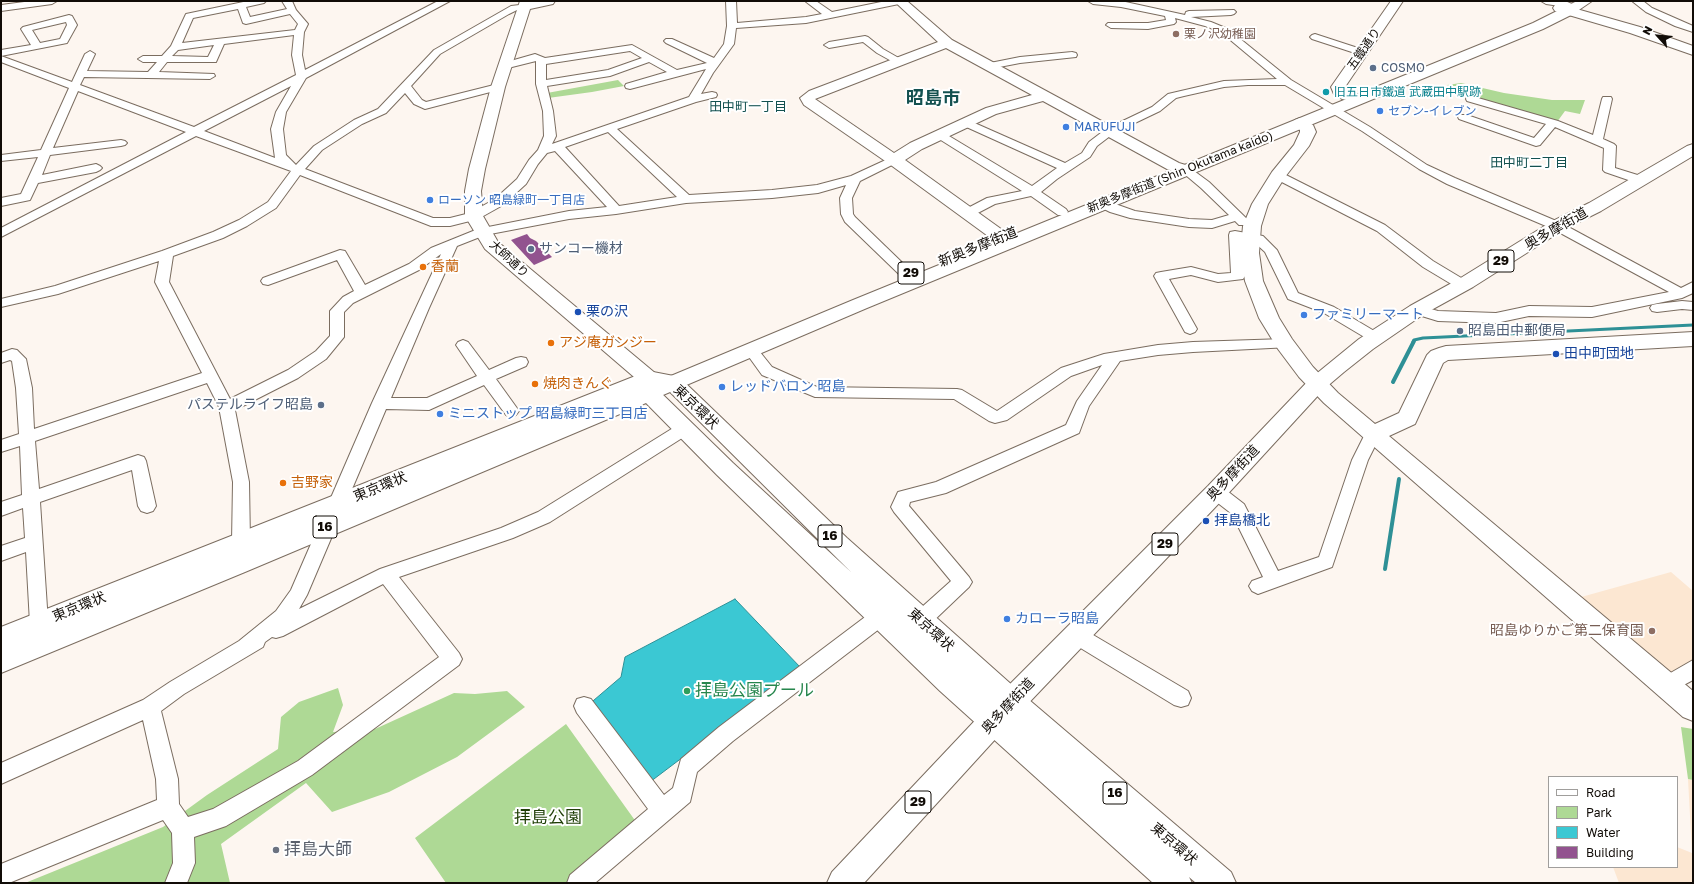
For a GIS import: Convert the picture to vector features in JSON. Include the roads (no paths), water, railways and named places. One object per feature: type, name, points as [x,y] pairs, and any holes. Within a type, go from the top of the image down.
[{"type":"main road","points":[[526,3],[549,1]]},
{"type":"main road","points":[[900,1],[947,43],[1180,168]]},
{"type":"main road","name":"五鐵通り","points":[[1346,96],[1339,91],[1338,87],[1397,1]]},
{"type":"main road","name":"29","points":[[1567,6],[1586,1]]},
{"type":"main road","name":"大師通り","points":[[526,3],[504,66],[477,169],[473,191],[474,216],[491,245],[648,385]]},
{"type":"main road","points":[[1567,6],[1693,51]]},
{"type":"main road","name":"新奥多摩街道 (Shin Okutama kaido)","points":[[1180,168],[1300,123],[1346,96],[1567,6]]},
{"type":"main road","name":"新奥多摩街道 (Shin Okutama kaido)","points":[[751,350],[1005,240],[1104,204],[1180,168],[1329,107],[1538,26],[1567,6]]},
{"type":"main road","points":[[947,43],[807,98],[809,102],[894,160],[1005,240]]},
{"type":"main road","points":[[894,160],[916,146],[991,111],[1044,96]]},
{"type":"main road","points":[[1300,123],[1308,128],[1308,132],[1301,146],[1278,175],[1260,204],[1251,232],[1250,253],[1254,281],[1269,318],[1285,344],[1317,384],[1373,434],[1693,708]]},
{"type":"main road","name":"奥多摩街道","points":[[842,883],[1002,712],[1216,492],[1317,384],[1355,352],[1417,310],[1463,285],[1557,226],[1595,207],[1693,150]]},
{"type":"main road","name":"新奥多摩街道","points":[[648,385],[758,336],[908,275],[1005,240],[1062,212],[1180,168]]},
{"type":"main road","points":[[1373,434],[1396,425],[1407,418],[1434,360],[1438,356],[1446,353],[1693,339]]},
{"type":"main road","name":"29","points":[[672,382],[751,350]]},
{"type":"main road","name":"東京環状","points":[[1,661],[333,515],[648,385],[672,382],[838,544],[920,621],[1002,712],[1176,883]]},
{"type":"main road","name":"東京環状","points":[[648,385],[684,429],[880,617],[1220,883]]},
{"type":"main road","name":"東京環状","points":[[1,639],[241,542],[333,515]]},
{"type":"street","points":[[1,8],[52,1]]},
{"type":"street","points":[[151,75],[174,47],[189,16],[261,1]]},
{"type":"street","points":[[287,1],[292,11],[303,24],[299,32],[297,55],[301,77],[281,112],[277,129],[280,156],[294,168]]},
{"type":"street","points":[[810,1],[830,15]]},
{"type":"street","points":[[732,26],[806,20],[900,1]]},
{"type":"street","points":[[1093,1],[1121,4],[1172,15],[1208,24],[1225,31],[1287,82],[1366,129],[1436,174],[1557,226],[1688,290]]},
{"type":"street","points":[[1546,1],[1567,6]]},
{"type":"street","points":[[1637,1],[1649,10],[1678,24],[1693,29]]},
{"type":"street","points":[[1,233],[301,77],[437,3]]},
{"type":"street","points":[[1,303],[58,290],[167,254],[231,229],[272,205],[294,168],[318,148],[358,122],[382,111],[437,52],[506,12],[526,3]]},
{"type":"street","points":[[693,99],[729,44],[732,26],[733,3]]},
{"type":"street","points":[[241,5],[246,20],[292,11]]},
{"type":"street","points":[[1172,15],[1231,12]]},
{"type":"street","points":[[1111,25],[1148,26],[1171,22],[1172,15]]},
{"type":"street","points":[[174,47],[299,32]]},
{"type":"street","points":[[1314,37],[1361,52]]},
{"type":"street","points":[[829,45],[865,39],[880,51],[899,61]]},
{"type":"street","points":[[143,59],[212,60],[221,41]]},
{"type":"street","points":[[669,41],[710,60],[715,64]]},
{"type":"street","points":[[1,53],[37,46]]},
{"type":"street","points":[[541,62],[632,48],[676,73]]},
{"type":"street","points":[[1,202],[26,196],[74,86],[90,54]]},
{"type":"street","points":[[989,66],[1020,60],[1072,55]]},
{"type":"street","points":[[1,59],[294,168],[431,222],[450,222],[474,216],[499,202],[522,181],[533,162],[543,151],[550,136],[550,120],[541,84],[541,59],[535,57],[504,66]]},
{"type":"street","points":[[541,84],[610,73],[650,58]]},
{"type":"street","points":[[630,86],[715,64]]},
{"type":"street","points":[[80,74],[210,76]]},
{"type":"street","points":[[968,213],[991,201],[1033,192],[1052,176],[1086,155],[1094,144],[1110,131],[1156,109],[1172,96],[1182,92],[1239,82],[1287,82]]},
{"type":"street","points":[[405,86],[418,102],[425,106],[498,87]]},
{"type":"street","points":[[543,151],[693,99],[712,95]]},
{"type":"street","points":[[1471,98],[1554,123],[1610,146],[1609,170],[1640,180]]},
{"type":"street","points":[[1597,141],[1607,99]]},
{"type":"street","points":[[1464,117],[1536,143],[1554,123]]},
{"type":"street","points":[[966,123],[1067,168]]},
{"type":"street","points":[[609,127],[686,198]]},
{"type":"street","points":[[940,135],[1033,192],[1062,212]]},
{"type":"street","points":[[1,158],[121,143]]},
{"type":"street","points":[[557,146],[616,210]]},
{"type":"street","points":[[227,407],[293,374],[321,355],[337,336],[336,315],[348,300],[414,267],[436,251],[482,232],[569,215],[616,210],[686,198],[779,194],[818,189],[855,179],[894,160]]},
{"type":"street","points":[[34,180],[96,168]]},
{"type":"street","points":[[1180,168],[1205,185],[1251,232],[1271,250],[1293,296],[1329,310],[1376,338]]},
{"type":"street","points":[[1278,175],[1381,228],[1428,264],[1463,285]]},
{"type":"street","points":[[855,179],[846,198],[847,214],[849,219],[908,275]]},
{"type":"street","points":[[1104,204],[1114,209],[1134,215],[1189,224],[1212,224],[1236,217]]},
{"type":"street","points":[[1190,329],[1161,276],[1192,271],[1218,278],[1238,276],[1235,236],[1251,232]]},
{"type":"street","points":[[1,774],[150,707],[247,645],[283,617],[298,595],[380,403],[452,244]]},
{"type":"street","points":[[167,254],[162,282],[227,407],[241,482],[241,542]]},
{"type":"street","points":[[268,281],[340,254],[362,292]]},
{"type":"street","points":[[1417,310],[1438,316],[1496,318],[1529,311],[1592,312],[1637,303],[1688,290]]},
{"type":"street","points":[[1637,303],[1653,309],[1682,305],[1693,306]]},
{"type":"street","points":[[751,350],[767,371],[815,392],[957,394],[995,417],[1001,416],[1066,372],[1104,359],[1193,347],[1285,344]]},
{"type":"street","points":[[463,345],[511,411]]},
{"type":"street","points":[[1,358],[12,354],[19,359],[24,388],[39,623]]},
{"type":"street","points":[[920,621],[963,582],[900,507],[904,497],[940,488],[1036,444],[1053,440],[1072,429],[1082,405],[1115,357]]},
{"type":"street","points":[[380,403],[429,404],[521,362]]},
{"type":"street","points":[[1,446],[210,376]]},
{"type":"street","points":[[247,645],[386,574],[507,533],[544,517],[684,429]]},
{"type":"street","points":[[1216,492],[1238,509],[1266,584],[1326,562],[1360,460],[1373,434]]},
{"type":"street","points":[[1,509],[138,461],[147,506]]},
{"type":"street","points":[[1,554],[34,542]]},
{"type":"street","points":[[183,830],[218,818],[305,768],[452,659],[386,574]]},
{"type":"street","points":[[578,883],[682,794],[688,766],[726,734],[880,617]]},
{"type":"street","points":[[1076,635],[1181,698]]},
{"type":"street","points":[[1667,685],[1693,669]]},
{"type":"street","points":[[584,706],[662,810]]},
{"type":"street","points":[[150,707],[166,779],[168,807],[183,830],[184,863],[176,883]]},
{"type":"street","points":[[1,875],[168,807]]},
{"type":"water","name":"拝島公園プール","points":[[735,599],[801,668],[642,788],[587,706],[621,677],[625,657]]},
{"type":"waterway","points":[[1413,342],[1414,340],[1423,338],[1693,325]]},
{"type":"waterway","points":[[1393,382],[1414,341]]},
{"type":"waterway","points":[[1385,569],[1399,479]]},
{"type":"place","name":"栗ノ沢幼稚園","points":[[1176,34]]},
{"type":"place","name":"COSMO","points":[[1373,68]]},
{"type":"place","name":"旧五日市鐵道 武蔵田中駅跡","points":[[1326,92]]},
{"type":"place","name":"セブン-イレブン","points":[[1380,111]]},
{"type":"place","name":"MARUFUJI","points":[[1066,127]]},
{"type":"place","name":"ローソン 昭島緑町一丁目店","points":[[430,200]]},
{"type":"place","name":"サンコー機材","points":[[531,249]]},
{"type":"place","name":"香蘭","points":[[423,267]]},
{"type":"place","name":"栗の沢","points":[[578,312]]},
{"type":"place","name":"ファミリーマート","points":[[1304,315]]},
{"type":"place","name":"昭島田中郵便局","points":[[1460,331]]},
{"type":"place","name":"アジ庵ガンジー","points":[[551,343]]},
{"type":"place","name":"田中町団地","points":[[1556,354]]},
{"type":"place","name":"焼肉きんぐ","points":[[535,384]]},
{"type":"place","name":"レッドバロン 昭島","points":[[722,387]]},
{"type":"place","name":"パステルライフ昭島","points":[[321,405]]},
{"type":"place","name":"ミニストップ 昭島緑町三丁目店","points":[[440,414]]},
{"type":"place","name":"吉野家","points":[[283,483]]},
{"type":"place","name":"拝島橋北","points":[[1206,521]]},
{"type":"place","name":"カローラ昭島","points":[[1007,619]]},
{"type":"place","name":"昭島ゆりかご第二保育園","points":[[1652,631]]},
{"type":"place","name":"拝島公園プール","points":[[687,691]]},
{"type":"place","name":"拝島大師","points":[[276,850]]},
{"type":"district","name":"昭島市","points":[[933,98]]},
{"type":"district","name":"田中町一丁目","points":[[748,107]]},
{"type":"district","name":"田中町二丁目","points":[[1529,163]]},
{"type":"park label","name":"拝島公園","points":[[548,818]]}]
